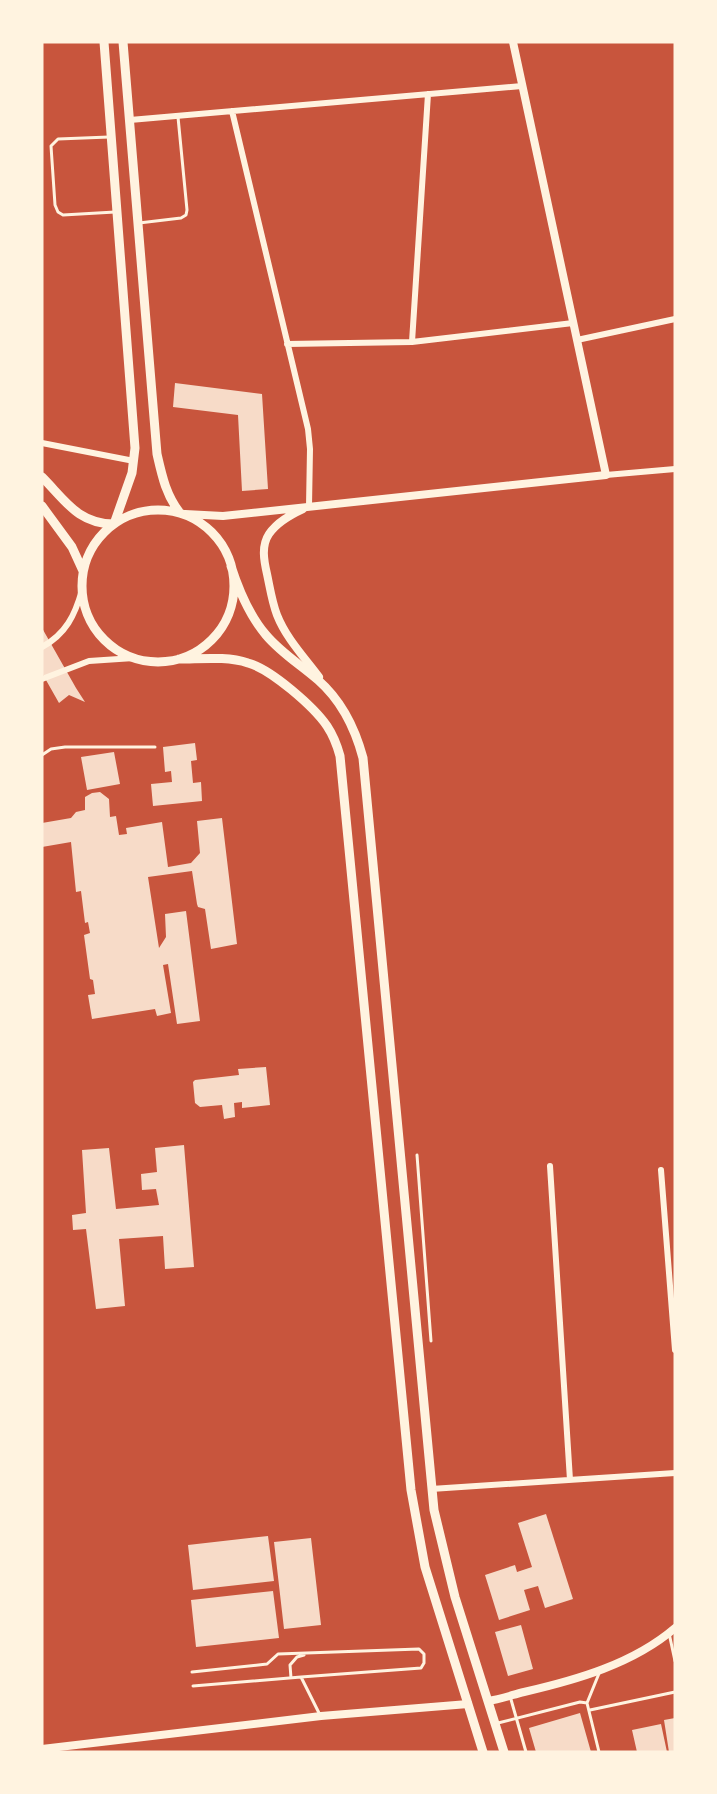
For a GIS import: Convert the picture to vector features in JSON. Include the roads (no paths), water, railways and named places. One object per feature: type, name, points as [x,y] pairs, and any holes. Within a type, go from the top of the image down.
[{"type":"main road","points":[[104,42],[134,421],[134,461],[114,524]]},
{"type":"main road","points":[[123,42],[157,454],[171,501],[183,514]]},
{"type":"main road","points":[[42,477],[80,515],[92,522],[114,524]]},
{"type":"main road","points":[[42,507],[72,548],[84,571]]},
{"type":"main road","points":[[483,1752],[425,1567],[411,1490],[340,756],[332,735],[320,717],[269,672],[253,664],[240,661],[179,659],[156,662],[134,658],[111,645],[100,634],[91,621],[82,590],[89,553],[114,524],[136,512],[150,510],[183,514],[202,523],[216,536],[226,552],[246,605],[265,634],[330,693],[341,707],[354,731],[363,758],[410,1236],[431,1489],[443,1553],[504,1752]]},
{"type":"main road","points":[[179,659],[202,648],[224,623],[232,600],[231,566]]},
{"type":"street","points":[[513,42],[606,475]]},
{"type":"street","points":[[130,120],[522,86]]},
{"type":"street","points":[[412,342],[428,94]]},
{"type":"street","points":[[232,111],[308,429],[309,506]]},
{"type":"street","points":[[577,340],[675,319]]},
{"type":"street","points":[[287,344],[412,342],[573,323]]},
{"type":"street","points":[[42,443],[134,461]]},
{"type":"street","points":[[183,514],[224,516],[675,469]]},
{"type":"street","points":[[309,506],[284,519],[273,529],[266,539],[264,559],[272,601],[281,624],[330,693]]},
{"type":"street","points":[[42,647],[69,625],[76,612],[82,590]]},
{"type":"street","points":[[42,680],[89,661],[134,658]]},
{"type":"street","points":[[550,1166],[570,1480]]},
{"type":"street","points":[[661,1170],[675,1350]]},
{"type":"street","points":[[431,1489],[675,1473]]},
{"type":"street","points":[[488,1701],[567,1682],[600,1670],[672,1630]]},
{"type":"street","points":[[42,1749],[321,1716],[468,1704]]},
{"type":"lane","points":[[138,224],[181,218],[186,215],[177,115]]},
{"type":"lane","points":[[111,136],[58,139],[53,142],[51,146],[55,205],[58,212],[63,215],[117,212]]},
{"type":"lane","points":[[42,755],[51,749],[65,747],[155,747]]},
{"type":"lane","points":[[672,1630],[675,1661]]},
{"type":"lane","points":[[192,1672],[267,1664],[278,1654],[419,1648],[424,1654],[424,1663],[421,1668],[193,1686]]},
{"type":"lane","points":[[291,1678],[290,1665],[297,1657],[309,1653]]},
{"type":"lane","points":[[599,1752],[587,1703],[600,1670]]},
{"type":"lane","points":[[302,1677],[321,1716]]},
{"type":"lane","points":[[590,1710],[675,1692]]},
{"type":"lane","points":[[510,1695],[526,1752]]},
{"type":"lane","points":[[495,1724],[580,1702],[587,1703]]}]
